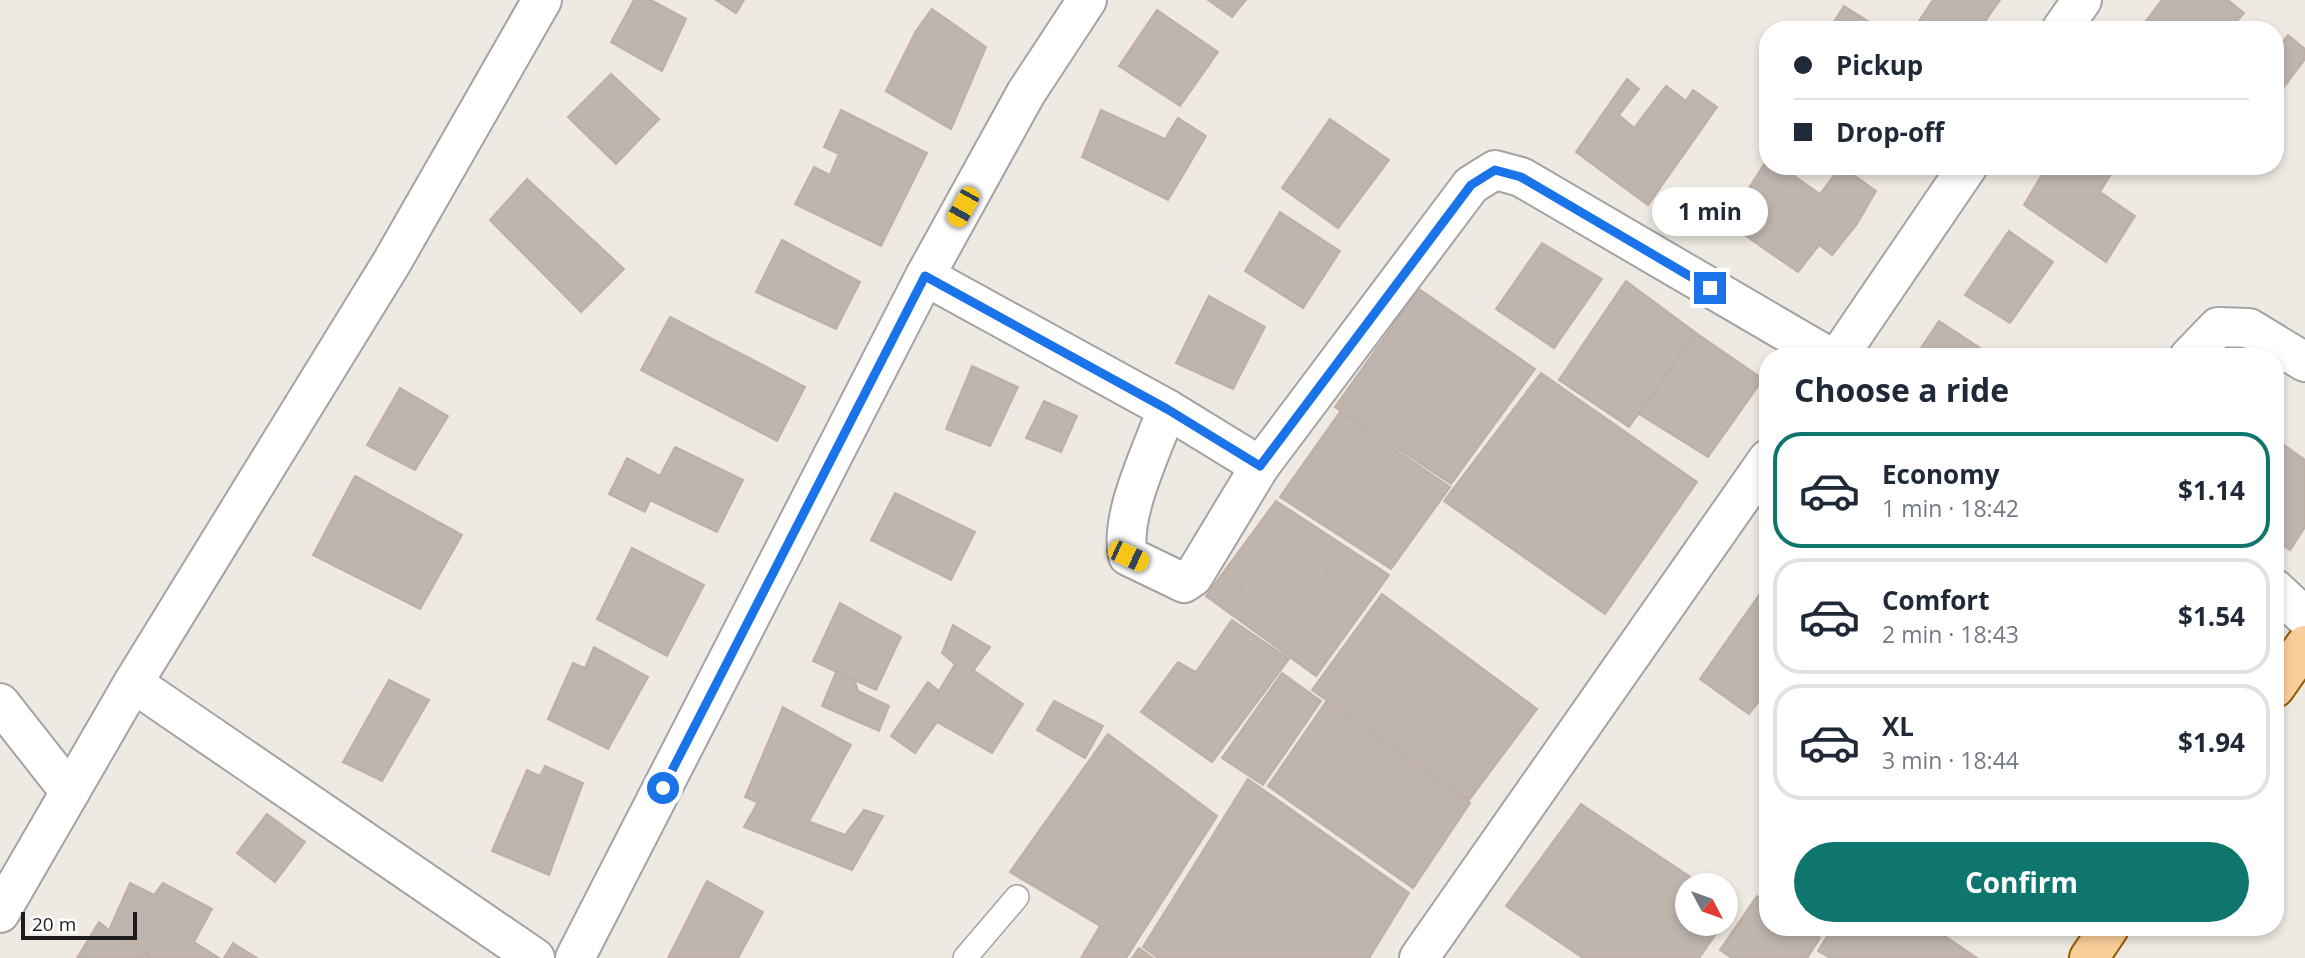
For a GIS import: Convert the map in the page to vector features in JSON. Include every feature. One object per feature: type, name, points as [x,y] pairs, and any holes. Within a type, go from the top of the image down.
[{"type":"main road","points":[[2284,675],[2305,645]]},
{"type":"street","points":[[0,913],[133,683],[392,262],[542,0]]},
{"type":"street","points":[[575,958],[925,276],[1026,93],[1087,0]]},
{"type":"street","points":[[2067,21],[2082,0]]},
{"type":"street","points":[[1167,409],[1130,514],[1125,543],[1128,556],[1184,583],[1193,578],[1260,466],[1471,185],[1495,170],[1521,177],[1814,348]]},
{"type":"street","points":[[1844,348],[1962,175]]},
{"type":"street","points":[[925,276],[1167,409],[1260,466]]},
{"type":"street","points":[[2198,348],[2218,327],[2249,328],[2282,348]]},
{"type":"street","points":[[2284,349],[2305,362]]},
{"type":"street","points":[[1419,958],[1759,471]]},
{"type":"street","points":[[2284,597],[2305,617]]},
{"type":"street","points":[[133,683],[535,958]]},
{"type":"street","points":[[0,703],[14,742],[70,792]]},
{"type":"lane","points":[[965,958],[1017,897]]},
{"type":"building","points":[[634,0],[651,0],[686,19],[662,71],[611,42]]},
{"type":"building","points":[[716,0],[744,0],[736,13]]},
{"type":"building","points":[[1208,0],[1246,0],[1232,17]]},
{"type":"building","points":[[1933,0],[2000,0],[1985,21],[1919,21]]},
{"type":"building","points":[[2162,0],[2228,0],[2244,13],[2237,21],[2146,21]]},
{"type":"building","points":[[1844,6],[1868,21],[1835,21]]},
{"type":"building","points":[[932,9],[986,47],[951,129],[886,91],[916,31]]},
{"type":"building","points":[[1157,10],[1218,52],[1180,106],[1119,66]]},
{"type":"building","points":[[2288,35],[2305,49],[2305,59],[2284,87],[2284,40]]},
{"type":"building","points":[[611,74],[659,119],[616,164],[568,117]]},
{"type":"building","points":[[1627,79],[1639,89],[1619,115],[1634,128],[1666,86],[1686,101],[1693,90],[1717,107],[1648,205],[1576,152]]},
{"type":"building","points":[[841,110],[927,153],[881,246],[795,204],[814,167],[830,175],[839,154],[824,147]]},
{"type":"building","points":[[1101,110],[1165,139],[1178,118],[1206,136],[1168,200],[1082,157]]},
{"type":"building","points":[[1330,119],[1389,160],[1338,228],[1282,188]]},
{"type":"building","points":[[1759,172],[1759,175],[1793,175],[1820,194],[1834,175],[1854,175],[1876,191],[1857,224],[1832,255],[1819,245],[1798,272],[1727,223]]},
{"type":"building","points":[[2042,175],[2110,175],[2100,192],[2135,216],[2106,262],[2024,205]]},
{"type":"building","points":[[527,179],[624,269],[581,312],[490,220]]},
{"type":"building","points":[[1280,212],[1340,251],[1303,308],[1245,271]]},
{"type":"building","points":[[2009,231],[2053,262],[2010,323],[1965,295]]},
{"type":"building","points":[[782,240],[860,282],[836,329],[756,292]]},
{"type":"building","points":[[1542,243],[1602,279],[1554,348],[1496,309]]},
{"type":"building","points":[[1626,281],[1696,333],[1629,427],[1559,380]]},
{"type":"building","points":[[1419,289],[1535,369],[1451,484],[1335,407]]},
{"type":"building","points":[[1209,296],[1265,327],[1233,389],[1176,363]]},
{"type":"building","points":[[670,317],[805,387],[777,441],[641,370]]},
{"type":"building","points":[[1939,321],[1980,348],[1921,348]]},
{"type":"building","points":[[1696,333],[1759,376],[1759,385],[1708,457],[1639,414]]},
{"type":"building","points":[[972,366],[1018,387],[990,446],[946,429]]},
{"type":"building","points":[[1541,373],[1697,482],[1605,614],[1444,501]]},
{"type":"building","points":[[400,388],[448,416],[415,470],[367,445]]},
{"type":"building","points":[[1044,401],[1077,416],[1061,452],[1026,438]]},
{"type":"building","points":[[1340,412],[1450,487],[1391,569],[1280,497]]},
{"type":"building","points":[[2284,445],[2305,460],[2305,527],[2290,550],[2284,546]]},
{"type":"building","points":[[675,447],[743,480],[717,532],[650,500],[645,512],[609,494],[627,458],[660,476]]},
{"type":"building","points":[[355,476],[462,535],[420,609],[313,555]]},
{"type":"building","points":[[895,493],[975,532],[951,580],[871,540]]},
{"type":"building","points":[[1276,501],[1389,575],[1316,676],[1206,596]]},
{"type":"building","points":[[1276,532],[1329,571],[1292,626],[1239,588]]},
{"type":"building","points":[[632,548],[704,585],[667,656],[597,619]]},
{"type":"building","points":[[1382,594],[1537,709],[1469,800],[1312,690]]},
{"type":"building","points":[[1759,595],[1759,701],[1749,714],[1700,679]]},
{"type":"building","points":[[840,603],[901,637],[876,690],[813,661]]},
{"type":"building","points":[[1232,620],[1289,659],[1212,762],[1141,712],[1178,662],[1196,672]]},
{"type":"building","points":[[953,625],[990,647],[915,753],[891,736],[928,682],[939,691],[955,664],[942,653]]},
{"type":"building","points":[[594,647],[648,677],[608,749],[548,719],[573,663],[585,668]]},
{"type":"building","points":[[973,670],[1023,704],[992,753],[937,722]]},
{"type":"building","points":[[836,672],[855,681],[858,691],[889,706],[879,731],[822,706]]},
{"type":"building","points":[[1282,673],[1321,701],[1263,785],[1222,758]]},
{"type":"building","points":[[389,680],[429,700],[382,781],[343,762]]},
{"type":"building","points":[[1054,701],[1103,726],[1085,758],[1037,730]]},
{"type":"building","points":[[1326,702],[1470,803],[1413,888],[1268,786]]},
{"type":"building","points":[[783,707],[851,745],[808,823],[745,797]]},
{"type":"building","points":[[1108,734],[1217,816],[1126,958],[1081,958],[1100,926],[1010,872]]},
{"type":"building","points":[[545,766],[583,783],[549,875],[492,851],[527,770],[540,776]]},
{"type":"building","points":[[1248,779],[1409,893],[1369,958],[1158,958],[1143,947]]},
{"type":"building","points":[[758,802],[845,835],[864,810],[883,816],[852,870],[744,827]]},
{"type":"building","points":[[1581,804],[1684,873],[1675,873],[1675,936],[1715,936],[1699,958],[1583,958],[1506,906]]},
{"type":"building","points":[[267,814],[305,842],[275,882],[237,853]]},
{"type":"building","points":[[707,881],[763,912],[738,958],[668,958]]},
{"type":"building","points":[[130,883],[154,895],[163,883],[212,909],[194,942],[219,958],[146,958],[149,955],[109,930]]},
{"type":"building","points":[[1757,896],[1759,936],[1820,938],[1807,958],[1732,958],[1720,950],[1730,936],[1738,936],[1738,924]]},
{"type":"building","points":[[99,922],[149,955],[146,958],[77,958]]},
{"type":"building","points":[[1827,936],[1945,936],[1977,958],[1830,958],[1818,951]]},
{"type":"building","points":[[233,943],[257,958],[224,958]]},
{"type":"building","points":[[1139,948],[1153,958],[1132,958]]},
{"type":"route","points":[[663,788],[925,276],[1167,409],[1260,466],[1471,185],[1495,170],[1521,177],[1710,288]]}]
